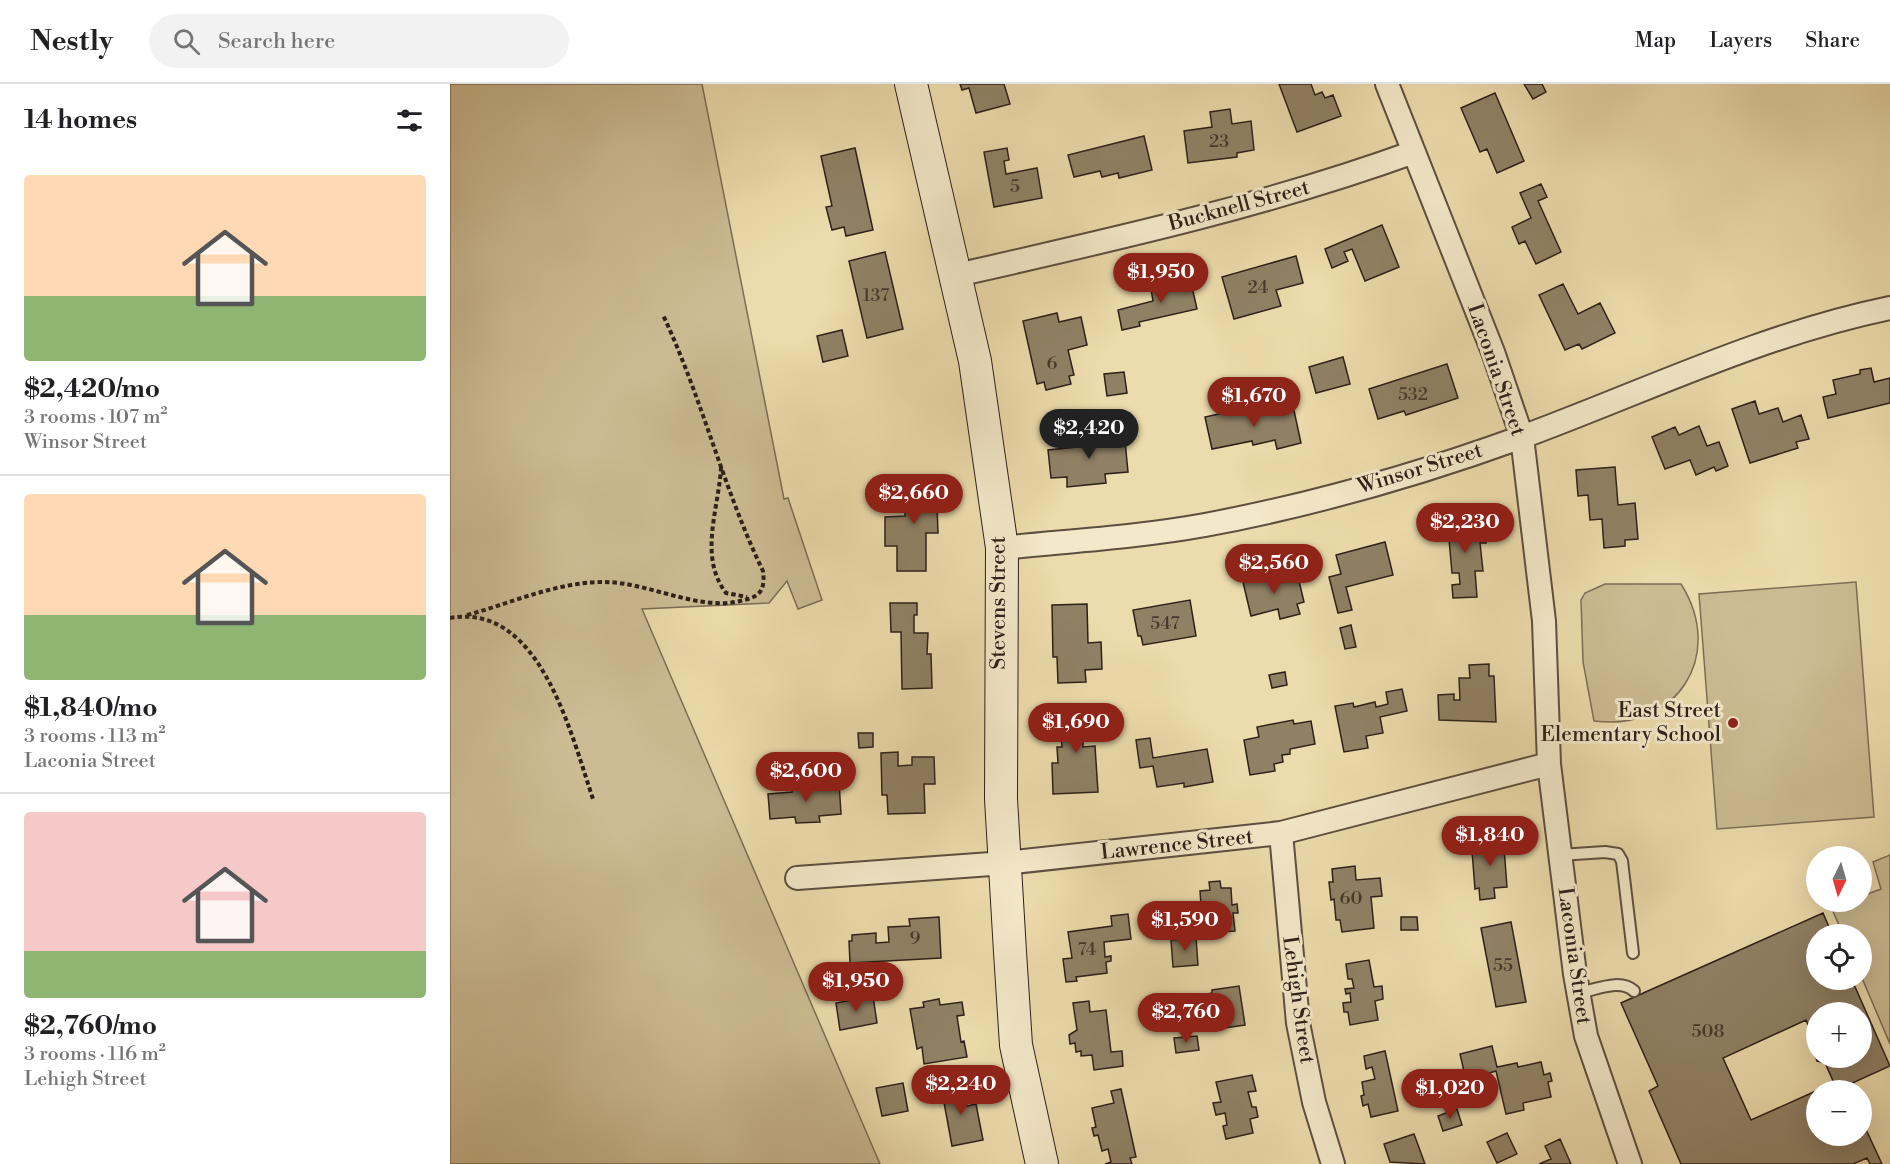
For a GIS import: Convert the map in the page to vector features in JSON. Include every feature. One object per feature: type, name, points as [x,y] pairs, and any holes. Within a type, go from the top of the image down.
[{"type":"street","name":"Stevens Street","points":[[911,84],[939,208],[957,275],[975,361],[1002,548],[1000,776],[1016,1045],[1042,1164]]},
{"type":"street","name":"Laconia Street","points":[[1387,84],[1493,352],[1522,437],[1544,621],[1549,764],[1578,993],[1586,1036],[1630,1164]]},
{"type":"street","name":"Bucknell Street","points":[[957,275],[1247,206],[1348,176],[1414,153]]},
{"type":"street","name":"Winsor Street","points":[[1002,548],[1204,525],[1359,489],[1522,437],[1693,369],[1822,324],[1890,308]]},
{"type":"street","name":"Lawrence Street","points":[[797,878],[1005,863],[1281,833],[1549,764]]},
{"type":"street","name":"Lehigh Street","points":[[1281,833],[1298,1023],[1314,1102],[1334,1164]]},
{"type":"lane","points":[[1560,855],[1605,852],[1618,854],[1622,861],[1632,953]]},
{"type":"lane","points":[[1578,993],[1616,984],[1627,985],[1634,991]]},
{"type":"path","points":[[450,618],[568,585],[605,582],[632,585],[713,602],[733,602],[754,597],[762,591],[765,584],[763,571],[747,538],[686,364],[663,315]]},
{"type":"path","points":[[721,465],[718,498],[710,539],[711,553],[726,593],[754,597]]},
{"type":"path","points":[[467,615],[487,619],[506,628],[523,642],[553,689],[593,799]]},
{"type":"shaded area","points":[[450,84],[702,84],[784,499],[788,498],[822,600],[798,609],[787,581],[769,603],[642,609],[880,1164],[450,1164]]},
{"type":"shaded area","points":[[1856,582],[1874,817],[1717,829],[1699,594]]},
{"type":"shaded area","points":[[1605,584],[1681,584],[1694,611],[1698,637],[1695,661],[1686,683],[1670,701],[1649,714],[1623,721],[1594,721],[1583,662],[1581,600],[1585,593]]},
{"type":"shaded area","points":[[1890,855],[1890,1044],[1867,990],[1872,990],[1872,924],[1839,924],[1833,912],[1872,912],[1872,892],[1881,889],[1873,862]]},
{"type":"building","points":[[960,84],[1004,84],[1010,104],[976,113],[969,88],[962,90]]},
{"type":"building","points":[[1279,84],[1311,84],[1315,95],[1322,92],[1325,98],[1333,95],[1341,116],[1297,132]]},
{"type":"building","points":[[1524,84],[1542,84],[1546,92],[1533,99]]},
{"type":"building","points":[[1495,93],[1524,161],[1497,173],[1487,149],[1480,152],[1461,108]]},
{"type":"building","points":[[1230,109],[1232,124],[1251,121],[1254,150],[1237,153],[1237,157],[1188,163],[1184,131],[1212,127],[1210,112]]},
{"type":"building","points":[[1144,136],[1152,170],[1119,178],[1118,173],[1102,177],[1100,171],[1074,177],[1068,155]]},
{"type":"building","points":[[855,148],[873,230],[846,236],[844,227],[832,230],[826,207],[832,206],[821,156]]},
{"type":"building","points":[[1007,148],[1009,160],[1004,161],[1006,174],[1037,168],[1042,198],[994,207],[984,152]]},
{"type":"building","points":[[1541,184],[1547,197],[1538,201],[1561,252],[1536,264],[1525,241],[1519,244],[1512,227],[1531,218],[1520,193]]},
{"type":"building","points":[[1382,225],[1399,267],[1365,281],[1352,249],[1344,252],[1348,261],[1332,268],[1325,249]]},
{"type":"building","points":[[885,252],[903,329],[867,338],[849,261]]},
{"type":"building","points":[[1296,256],[1303,283],[1276,290],[1281,306],[1234,319],[1222,277]]},
{"type":"building","points":[[1175,277],[1176,282],[1190,278],[1197,309],[1139,322],[1140,326],[1122,330],[1118,310],[1153,301],[1151,289],[1169,285],[1167,279]]},
{"type":"building","points":[[1563,284],[1578,314],[1600,303],[1615,333],[1582,349],[1579,344],[1565,350],[1539,295]]},
{"type":"building","points":[[1057,313],[1059,322],[1081,317],[1087,345],[1068,350],[1074,375],[1069,376],[1071,384],[1046,390],[1044,382],[1037,384],[1023,321]]},
{"type":"building","points":[[842,330],[848,356],[823,362],[817,336]]},
{"type":"building","points":[[1343,357],[1350,384],[1316,393],[1309,367]]},
{"type":"building","points":[[1447,364],[1458,398],[1406,415],[1404,411],[1378,419],[1369,389]]},
{"type":"building","points":[[1871,368],[1874,382],[1890,378],[1890,403],[1828,418],[1823,397],[1836,394],[1833,380],[1860,374],[1860,370]]},
{"type":"building","points":[[1124,372],[1127,393],[1107,396],[1104,374]]},
{"type":"building","points":[[1755,401],[1759,414],[1778,408],[1783,422],[1801,415],[1809,439],[1796,442],[1798,448],[1750,463],[1732,409]]},
{"type":"building","points":[[1254,406],[1255,415],[1293,406],[1301,443],[1277,449],[1275,440],[1253,445],[1252,441],[1212,449],[1205,417]]},
{"type":"building","points":[[1699,426],[1707,446],[1719,442],[1728,466],[1716,471],[1714,467],[1696,475],[1690,460],[1665,469],[1652,437],[1675,427],[1679,435]]},
{"type":"building","points":[[1108,430],[1109,442],[1125,441],[1128,472],[1105,474],[1106,483],[1067,487],[1067,477],[1051,478],[1048,450],[1086,446],[1084,432]]},
{"type":"building","points":[[1615,467],[1618,505],[1635,503],[1638,539],[1625,540],[1625,546],[1604,548],[1602,519],[1590,520],[1588,495],[1578,496],[1576,470]]},
{"type":"building","points":[[905,480],[936,480],[936,497],[942,497],[942,505],[937,505],[938,533],[926,533],[926,571],[897,571],[897,546],[885,546],[885,517],[905,516]]},
{"type":"building","points":[[1477,515],[1478,536],[1486,535],[1486,543],[1480,543],[1483,571],[1475,571],[1477,597],[1453,598],[1452,585],[1460,584],[1459,573],[1452,573],[1447,517]]},
{"type":"building","points":[[1385,542],[1393,575],[1346,587],[1352,610],[1338,613],[1329,577],[1341,574],[1336,555]]},
{"type":"building","points":[[1271,570],[1272,576],[1284,573],[1286,580],[1298,577],[1304,602],[1297,604],[1300,614],[1280,619],[1278,609],[1251,616],[1243,582],[1259,578],[1257,573]]},
{"type":"building","points":[[1190,600],[1196,636],[1143,645],[1141,636],[1138,636],[1133,610]]},
{"type":"building","points":[[890,603],[917,603],[914,633],[928,633],[927,654],[931,654],[932,688],[902,689],[901,632],[891,632]]},
{"type":"building","points":[[1087,604],[1088,643],[1101,642],[1102,669],[1085,670],[1086,682],[1058,683],[1057,657],[1053,657],[1052,605]]},
{"type":"building","points":[[1351,625],[1356,647],[1345,649],[1340,628]]},
{"type":"building","points":[[1489,664],[1489,676],[1494,676],[1496,722],[1439,720],[1438,695],[1454,694],[1454,700],[1460,700],[1459,678],[1470,678],[1469,665]]},
{"type":"building","points":[[1285,672],[1287,685],[1272,688],[1269,675]]},
{"type":"building","points":[[1402,689],[1407,711],[1380,717],[1383,733],[1366,736],[1368,748],[1344,752],[1335,706],[1353,703],[1354,707],[1375,702],[1376,707],[1388,704],[1386,692]]},
{"type":"building","points":[[1096,709],[1098,731],[1083,732],[1083,747],[1095,746],[1098,792],[1053,794],[1052,763],[1058,763],[1057,747],[1062,747],[1059,710]]},
{"type":"building","points":[[1293,720],[1294,724],[1311,721],[1315,744],[1290,749],[1290,754],[1282,755],[1283,762],[1274,764],[1275,771],[1250,775],[1244,740],[1259,737],[1257,727]]},
{"type":"building","points":[[858,733],[873,733],[873,747],[859,748]]},
{"type":"building","points":[[1150,738],[1153,758],[1207,749],[1213,782],[1184,787],[1184,783],[1157,787],[1153,766],[1140,768],[1136,740]]},
{"type":"building","points":[[898,752],[898,766],[912,765],[912,757],[934,757],[935,784],[924,784],[925,813],[888,814],[887,795],[882,795],[881,753]]},
{"type":"building","points":[[839,782],[841,814],[819,816],[820,822],[796,823],[795,817],[770,819],[768,794],[792,792],[792,786]]},
{"type":"building","points":[[1503,834],[1507,887],[1494,888],[1495,898],[1480,900],[1479,888],[1475,889],[1472,851],[1485,851],[1484,836]]},
{"type":"building","points":[[1355,866],[1356,880],[1380,878],[1382,896],[1371,897],[1374,928],[1342,932],[1340,920],[1336,920],[1334,899],[1331,900],[1329,882],[1333,882],[1332,869]]},
{"type":"building","points":[[1220,881],[1221,888],[1231,888],[1232,905],[1237,904],[1238,913],[1233,913],[1235,931],[1203,933],[1200,891],[1210,890],[1209,882]]},
{"type":"building","points":[[1823,913],[1828,924],[1806,924],[1806,990],[1856,990],[1862,1002],[1806,1002],[1806,1020],[1723,1058],[1751,1120],[1806,1095],[1806,1146],[1872,1146],[1872,1142],[1882,1164],[1870,1164],[1867,1158],[1853,1164],[1681,1164],[1649,1091],[1658,1086],[1621,1003]]},
{"type":"building","points":[[1128,914],[1131,939],[1104,942],[1105,957],[1111,956],[1111,961],[1106,962],[1107,973],[1076,977],[1077,981],[1066,982],[1063,959],[1072,958],[1068,932],[1112,926],[1111,916]]},
{"type":"building","points":[[939,917],[941,958],[850,963],[849,941],[852,941],[852,935],[876,933],[876,943],[889,942],[888,927],[910,926],[909,919]]},
{"type":"building","points":[[1401,917],[1417,917],[1418,930],[1401,930]]},
{"type":"building","points":[[1511,922],[1526,1002],[1496,1007],[1481,928]]},
{"type":"building","points":[[1196,938],[1198,965],[1173,967],[1171,940]]},
{"type":"building","points":[[1369,960],[1374,987],[1382,986],[1383,999],[1375,1001],[1378,1020],[1350,1025],[1348,1012],[1344,1012],[1343,1003],[1351,1002],[1350,993],[1346,994],[1345,989],[1354,988],[1352,979],[1348,979],[1346,964]]},
{"type":"building","points":[[1239,986],[1245,1025],[1217,1029],[1214,1006],[1204,1008],[1202,995],[1212,993],[1212,990]]},
{"type":"building","points":[[873,996],[877,1023],[840,1030],[836,1003]]},
{"type":"building","points":[[939,999],[940,1005],[962,1002],[964,1015],[957,1016],[961,1042],[964,1041],[967,1057],[924,1064],[922,1047],[917,1049],[910,1009],[924,1007],[923,1002]]},
{"type":"building","points":[[1089,1001],[1090,1012],[1106,1010],[1111,1052],[1122,1051],[1123,1066],[1094,1070],[1092,1055],[1081,1056],[1081,1051],[1076,1052],[1075,1043],[1070,1044],[1069,1035],[1077,1030],[1073,1003]]},
{"type":"building","points":[[1872,1025],[1890,1066],[1859,1080],[1833,1080],[1827,1068],[1872,1068]]},
{"type":"building","points":[[1197,1036],[1199,1050],[1176,1053],[1174,1038]]},
{"type":"building","points":[[1492,1046],[1497,1067],[1517,1063],[1518,1067],[1541,1062],[1544,1075],[1550,1073],[1552,1081],[1548,1082],[1551,1097],[1523,1103],[1524,1110],[1506,1114],[1496,1071],[1466,1080],[1460,1054]]},
{"type":"building","points":[[1385,1051],[1398,1111],[1371,1117],[1368,1104],[1363,1106],[1362,1082],[1375,1079],[1372,1067],[1366,1069],[1364,1056]]},
{"type":"building","points":[[1252,1075],[1256,1091],[1248,1092],[1252,1107],[1256,1107],[1258,1117],[1250,1119],[1253,1133],[1226,1139],[1223,1126],[1227,1125],[1225,1113],[1216,1115],[1213,1103],[1221,1102],[1216,1082]]},
{"type":"building","points":[[964,1082],[967,1095],[961,1096],[963,1107],[976,1104],[983,1140],[952,1146],[941,1086]]},
{"type":"building","points":[[903,1083],[908,1111],[882,1116],[876,1088]]},
{"type":"building","points":[[1121,1089],[1136,1157],[1130,1158],[1132,1164],[1105,1164],[1111,1162],[1108,1149],[1102,1151],[1098,1135],[1094,1136],[1092,1128],[1096,1127],[1092,1108],[1114,1103],[1111,1091]]},
{"type":"building","points":[[1457,1109],[1462,1125],[1443,1131],[1438,1116]]},
{"type":"building","points":[[1507,1133],[1517,1154],[1497,1163],[1487,1142]]},
{"type":"building","points":[[1414,1134],[1425,1164],[1390,1162],[1384,1144]]},
{"type":"building","points":[[1560,1139],[1571,1164],[1539,1164],[1551,1159],[1545,1146]]},
{"type":"place","name":"East Street Elementary School","points":[[1733,723]]}]
